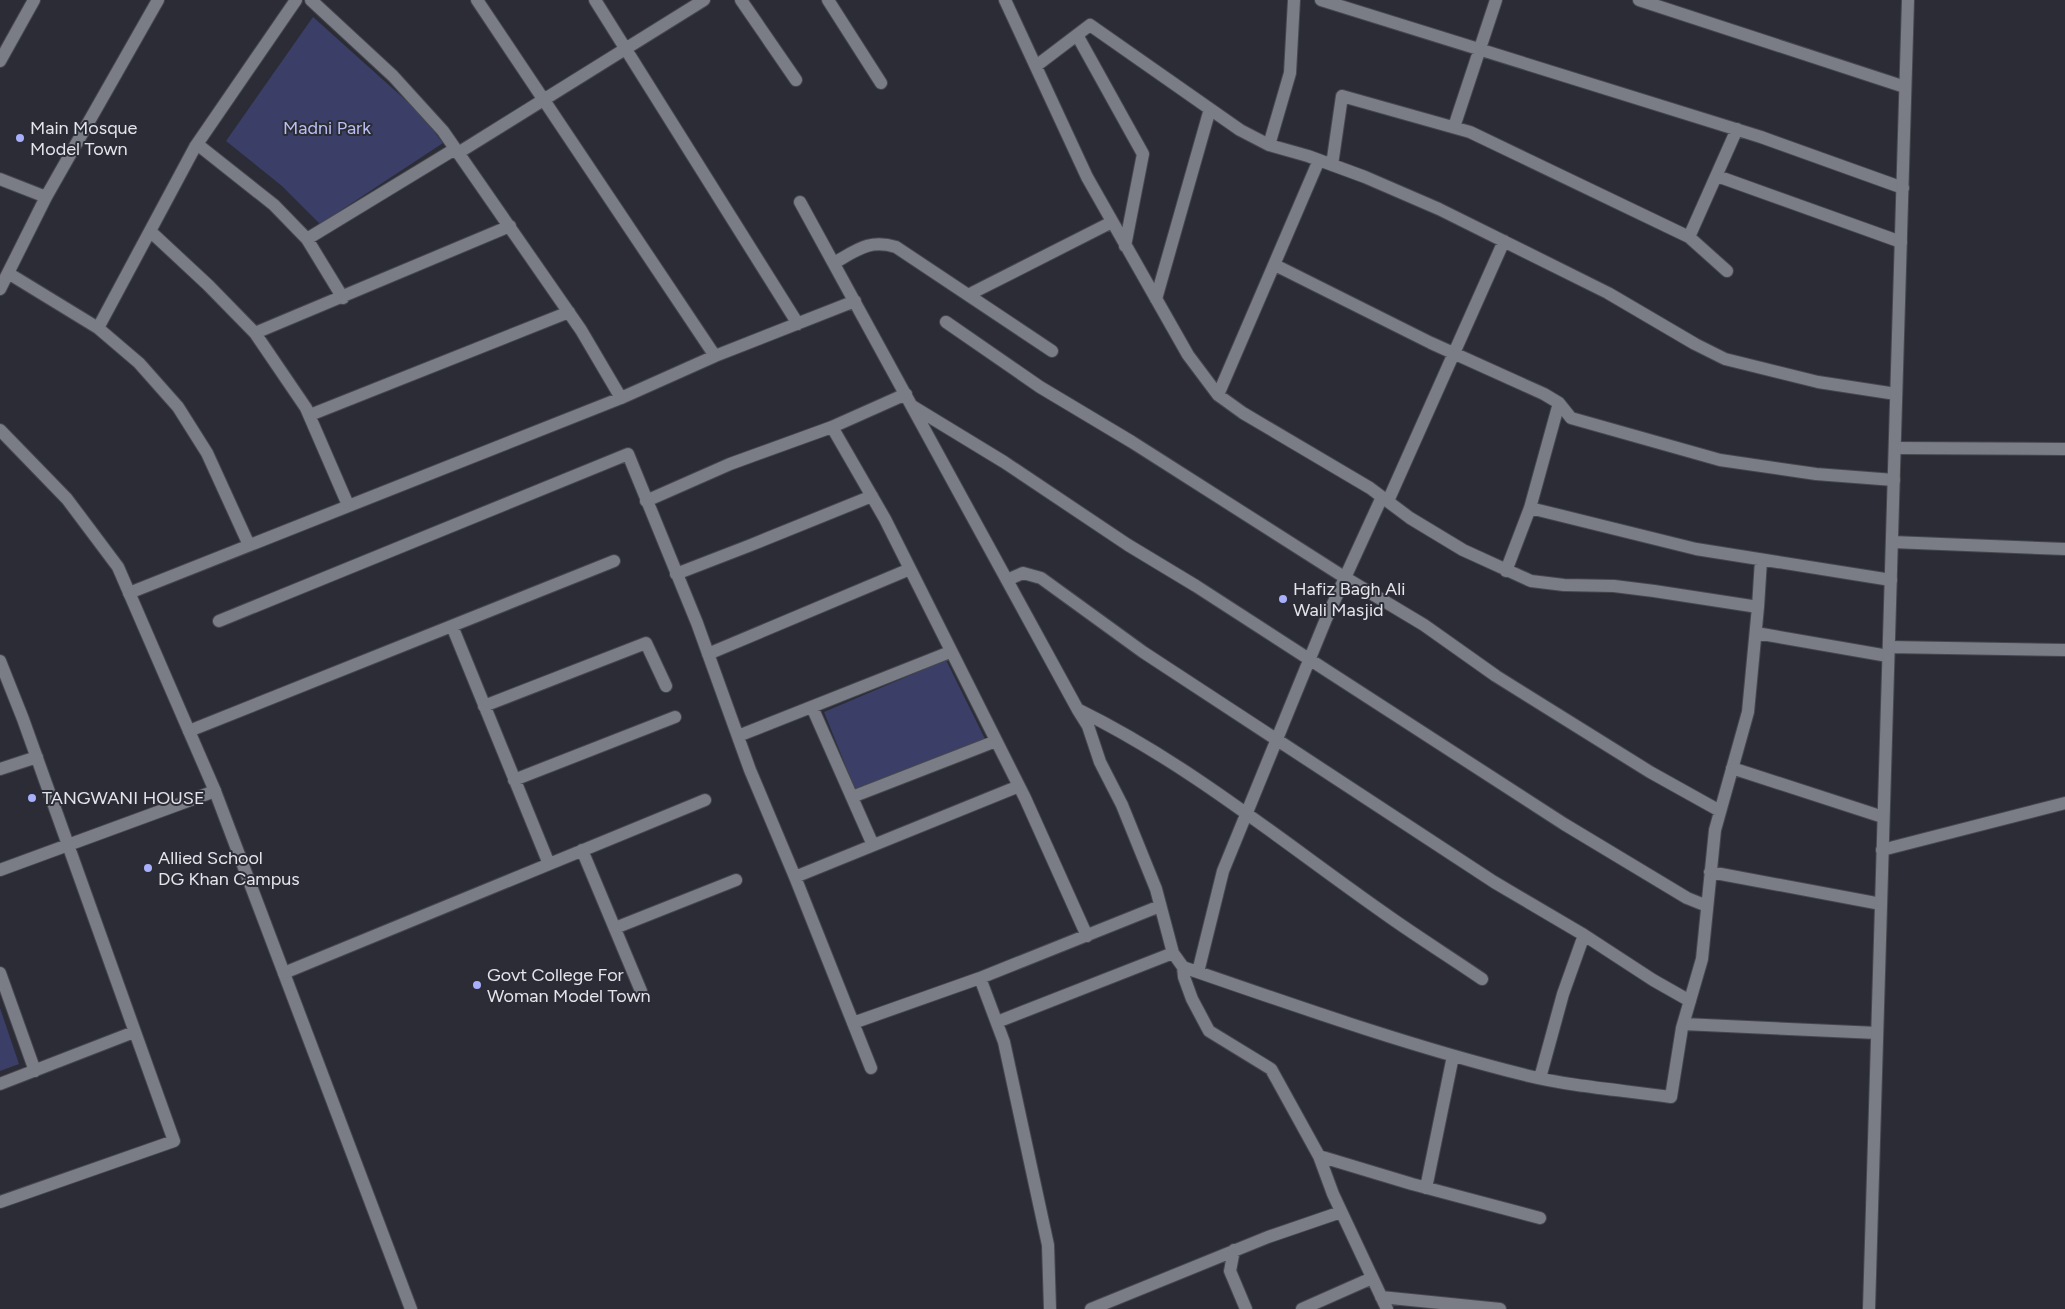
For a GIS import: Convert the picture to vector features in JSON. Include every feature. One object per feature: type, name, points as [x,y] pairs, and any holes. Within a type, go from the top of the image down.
[{"type":"street","points":[[0,61],[34,0]]},
{"type":"street","points":[[0,289],[46,197],[158,0]]},
{"type":"street","points":[[98,328],[198,144],[296,0]]},
{"type":"street","points":[[311,0],[393,76],[443,131],[569,312],[621,398]]},
{"type":"street","points":[[477,0],[715,356]]},
{"type":"street","points":[[595,0],[798,324]]},
{"type":"street","points":[[307,239],[544,100],[704,0]]},
{"type":"street","points":[[741,0],[796,80]]},
{"type":"street","points":[[828,0],[881,83]]},
{"type":"street","points":[[1005,0],[1087,178],[1188,355],[1218,395],[1243,413],[1370,488],[1410,518],[1463,550],[1531,581],[1564,586],[1614,586],[1758,607]]},
{"type":"street","points":[[1269,145],[1290,73],[1294,0]]},
{"type":"street","points":[[1321,0],[1737,129],[1903,188]]},
{"type":"street","points":[[1454,127],[1496,0]]},
{"type":"street","points":[[1639,0],[1905,87]]},
{"type":"street","points":[[1869,1309],[1908,0]]},
{"type":"street","points":[[1036,66],[1090,25],[1240,130],[1269,145],[1332,164],[1430,206],[1608,293],[1695,344],[1725,359],[1818,382],[1896,394]]},
{"type":"street","points":[[1077,35],[1143,154],[1126,246]]},
{"type":"street","points":[[1332,164],[1342,96],[1470,132],[1524,156],[1689,237],[1727,271]]},
{"type":"street","points":[[1156,299],[1210,109]]},
{"type":"street","points":[[1689,237],[1737,129]]},
{"type":"street","points":[[198,144],[274,205],[307,239],[343,298]]},
{"type":"street","points":[[1218,395],[1319,160]]},
{"type":"street","points":[[1716,176],[1901,242]]},
{"type":"street","points":[[0,179],[46,197]]},
{"type":"street","points":[[800,202],[1088,726],[1100,762],[1122,806],[1156,889],[1173,953],[1183,967],[1184,977],[1192,999],[1209,1031],[1271,1069],[1319,1156],[1341,1212],[1387,1309]]},
{"type":"street","points":[[968,295],[1112,222]]},
{"type":"street","points":[[255,333],[343,298],[510,226]]},
{"type":"street","points":[[150,232],[208,285],[255,333],[310,415],[348,505]]},
{"type":"street","points":[[1198,972],[1223,871],[1344,577],[1385,499],[1455,354],[1504,241]]},
{"type":"street","points":[[834,263],[863,246],[883,243],[896,248],[1052,352]]},
{"type":"street","points":[[1275,265],[1559,403],[1571,418],[1720,460],[1816,474],[1894,480]]},
{"type":"street","points":[[8,273],[98,328],[139,363],[178,408],[207,453],[249,545]]},
{"type":"street","points":[[129,593],[621,398],[715,356],[855,301]]},
{"type":"street","points":[[310,415],[569,312]]},
{"type":"street","points":[[946,322],[1040,388],[1132,442],[1286,538],[1344,577],[1424,625],[1496,676],[1650,772],[1720,811]]},
{"type":"street","points":[[646,500],[730,464],[832,427],[906,394]]},
{"type":"street","points":[[1506,571],[1530,508],[1559,403]]},
{"type":"street","points":[[912,406],[1004,462],[1128,545],[1196,586],[1564,824],[1687,898],[1707,906]]},
{"type":"street","points":[[832,427],[872,496],[1019,786],[1087,936]]},
{"type":"street","points":[[0,430],[67,499],[118,567],[215,791],[411,1309]]},
{"type":"street","points":[[1895,448],[2065,449]]},
{"type":"street","points":[[219,621],[628,454],[708,654],[750,770],[871,1068]]},
{"type":"street","points":[[676,574],[872,496]]},
{"type":"street","points":[[1530,508],[1696,549],[1890,580]]},
{"type":"street","points":[[1892,542],[2065,550]]},
{"type":"street","points":[[189,731],[614,560]]},
{"type":"street","points":[[1183,967],[1318,1014],[1453,1056],[1540,1078],[1613,1091],[1671,1097],[1683,1024],[1702,959],[1715,830],[1748,712],[1761,560]]},
{"type":"street","points":[[708,654],[910,569]]},
{"type":"street","points":[[1007,580],[1023,573],[1041,578],[1135,646],[1494,882],[1690,1001]]},
{"type":"street","points":[[452,626],[549,864]]},
{"type":"street","points":[[1756,633],[1888,652],[2065,650]]},
{"type":"street","points":[[484,706],[646,643],[666,686]]},
{"type":"street","points":[[738,736],[950,652]]},
{"type":"street","points":[[0,661],[37,757],[67,846],[174,1141],[0,1202]]},
{"type":"street","points":[[812,706],[873,845]]},
{"type":"street","points":[[1078,710],[1116,729],[1214,791],[1385,914],[1482,979]]},
{"type":"street","points":[[514,780],[675,717]]},
{"type":"street","points":[[852,798],[996,741]]},
{"type":"street","points":[[0,769],[37,757]]},
{"type":"street","points":[[1732,768],[1883,817]]},
{"type":"street","points":[[795,877],[1019,786]]},
{"type":"street","points":[[0,870],[215,791]]},
{"type":"street","points":[[284,974],[705,800]]},
{"type":"street","points":[[1882,850],[2065,803]]},
{"type":"street","points":[[582,850],[641,991]]},
{"type":"street","points":[[1710,872],[1880,904]]},
{"type":"street","points":[[615,928],[736,880]]},
{"type":"street","points":[[853,1023],[980,978],[1160,906]]},
{"type":"street","points":[[1540,1078],[1563,994],[1584,935]]},
{"type":"street","points":[[997,1022],[1173,953]]},
{"type":"street","points":[[0,973],[34,1071]]},
{"type":"street","points":[[980,978],[1004,1042],[1048,1245],[1050,1309]]},
{"type":"street","points":[[1683,1024],[1877,1033]]},
{"type":"street","points":[[0,1084],[134,1032]]},
{"type":"street","points":[[1426,1188],[1453,1056]]},
{"type":"street","points":[[1319,1156],[1426,1188],[1540,1218]]},
{"type":"street","points":[[1091,1309],[1234,1250],[1341,1212]]},
{"type":"street","points":[[1234,1250],[1230,1271],[1246,1309]]},
{"type":"street","points":[[1302,1309],[1372,1278]]},
{"type":"street","points":[[1381,1297],[1500,1309]]},
{"type":"green space","name":"Madni Park","points":[[313,17],[420,113],[443,143],[320,224],[282,186],[226,141]]},
{"type":"green space","points":[[946,660],[985,739],[855,789],[824,712]]},
{"type":"green space","points":[[0,1008],[19,1064],[0,1071]]},
{"type":"place","name":"Main Mosque Model Town","points":[[20,138]]},
{"type":"place","name":"Hafiz Bagh Ali Wali Masjid","points":[[1283,599]]},
{"type":"place","name":"TANGWANI HOUSE","points":[[32,798]]},
{"type":"place","name":"Allied School DG Khan Campus","points":[[148,868]]},
{"type":"place","name":"Govt College For Woman Model Town","points":[[477,985]]}]
